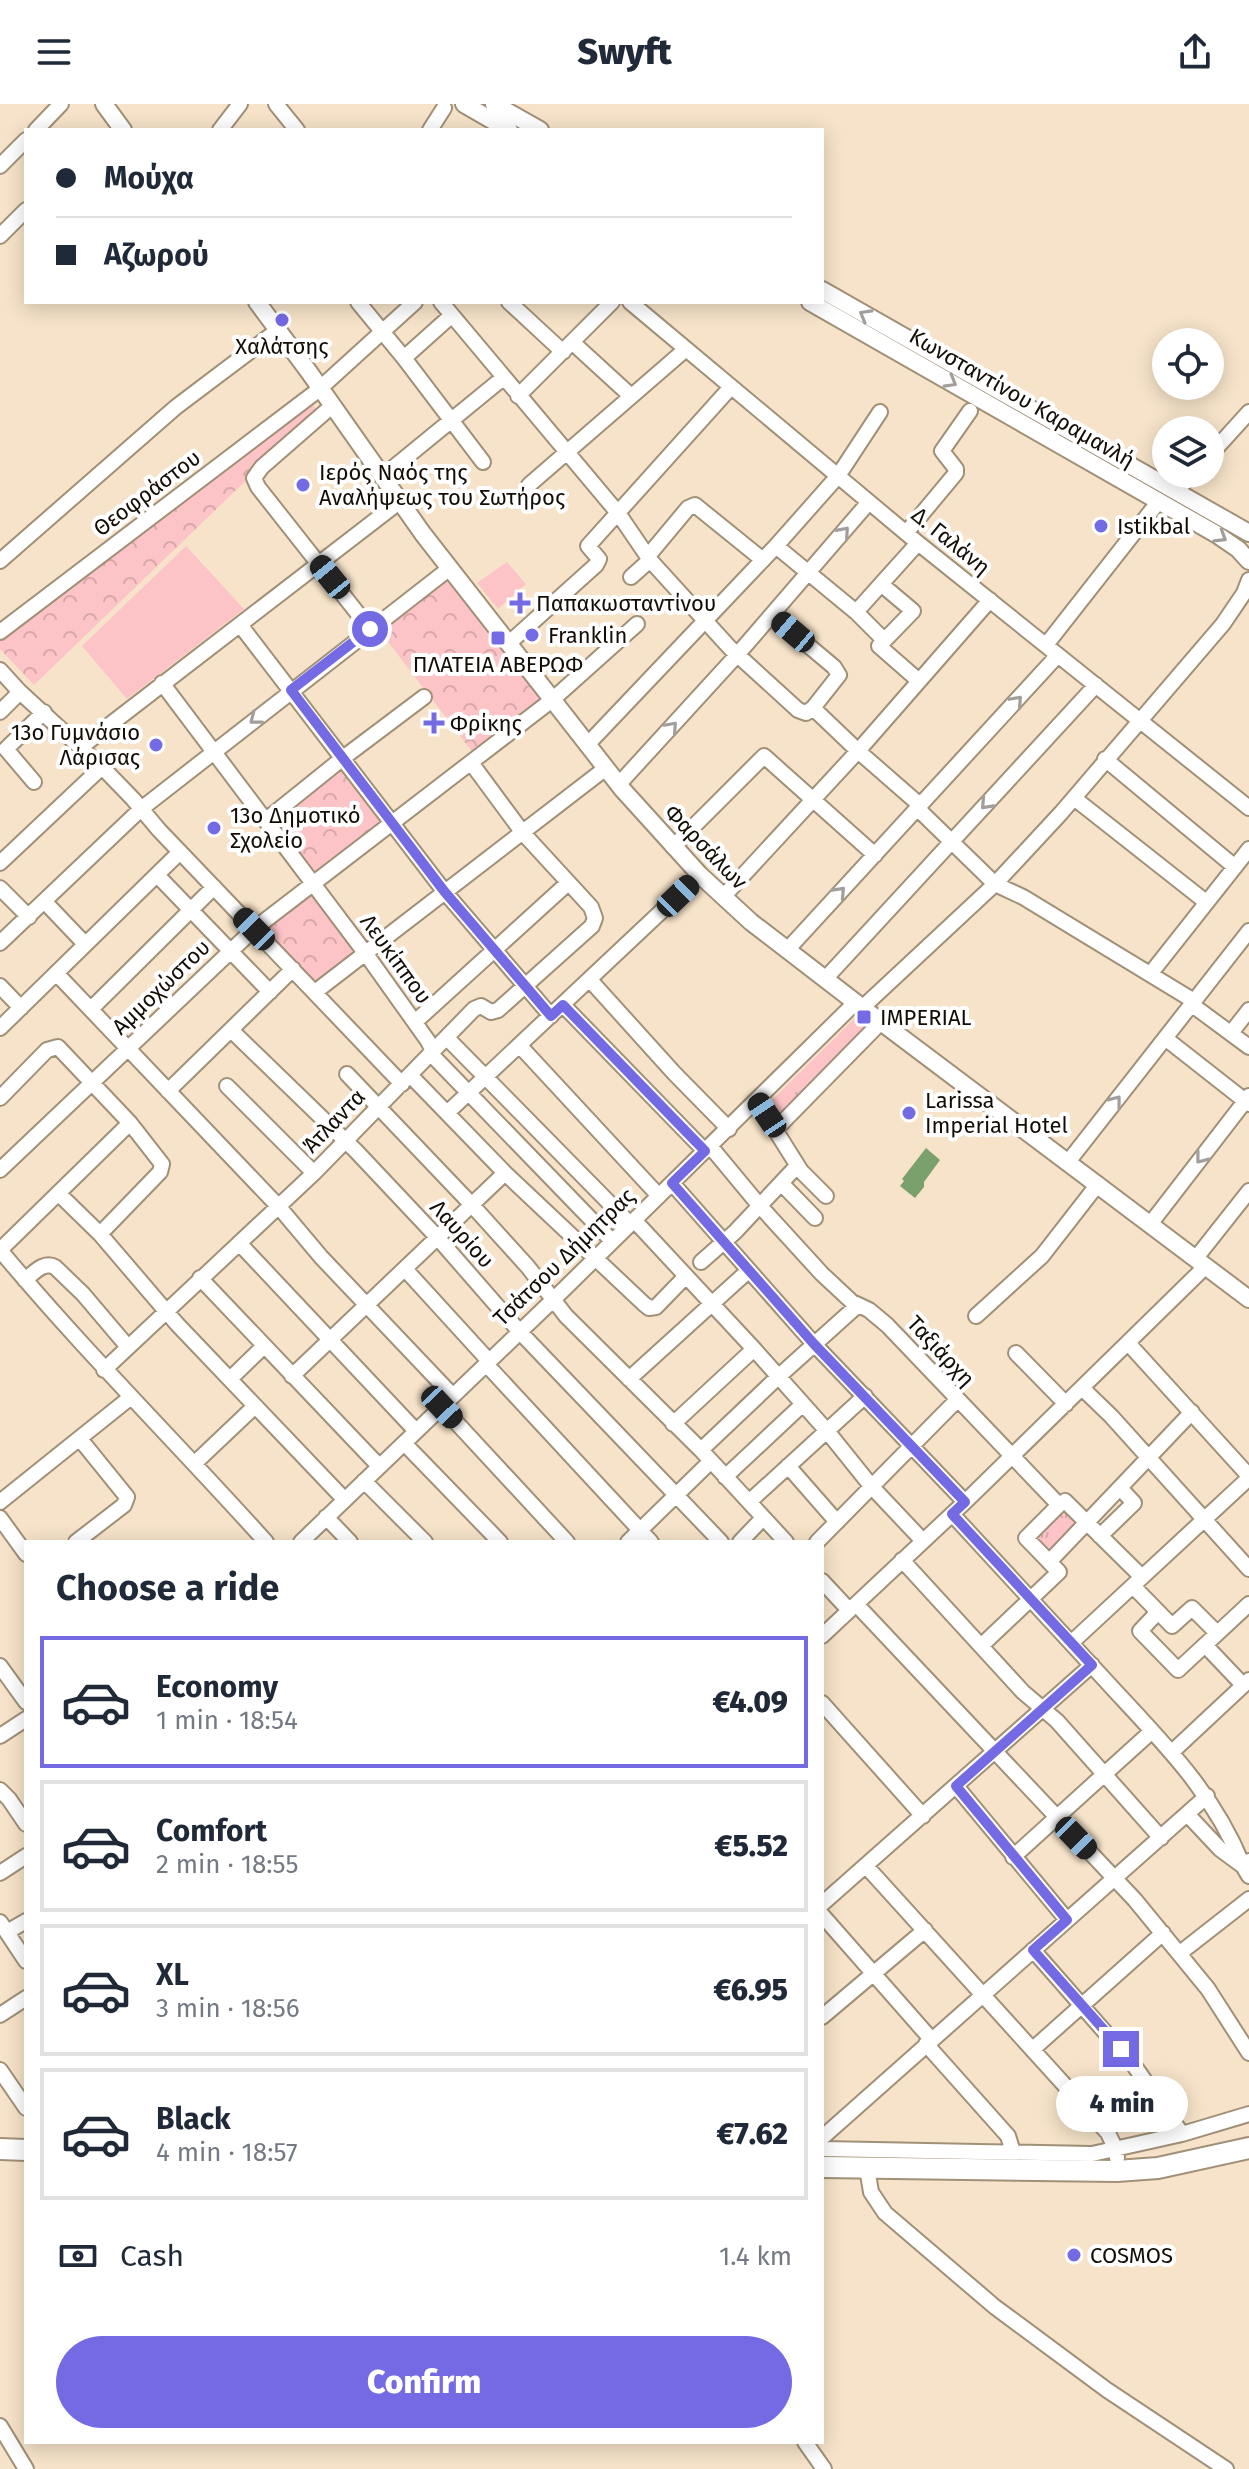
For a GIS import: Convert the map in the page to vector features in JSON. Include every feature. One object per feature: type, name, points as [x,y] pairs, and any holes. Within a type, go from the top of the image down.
[{"type":"highway","points":[[825,2150],[867,2168],[1117,2171],[1169,2166],[1249,2148]]},
{"type":"highway","points":[[0,2149],[24,2150]]},
{"type":"main road","points":[[104,104],[115,127]]},
{"type":"main road","points":[[464,104],[506,128]]},
{"type":"main road","points":[[494,104],[536,128]]},
{"type":"main road","name":"Κωνσταντίνου Καραμανλή","points":[[824,291],[1249,533]]},
{"type":"main road","name":"Φαρσάλων","points":[[260,304],[399,502],[508,644],[619,784],[700,875],[723,897],[881,1022],[1249,1299]]},
{"type":"main road","name":"Κωνσταντίνου Καραμανλή","points":[[814,304],[1229,542],[1249,561]]},
{"type":"street","points":[[38,128],[61,104]]},
{"type":"street","points":[[222,128],[240,104]]},
{"type":"street","points":[[276,104],[295,128]]},
{"type":"street","points":[[431,128],[444,108]]},
{"type":"street","points":[[1,164],[24,142]]},
{"type":"street","points":[[0,236],[24,212]]},
{"type":"street","points":[[360,304],[483,462]]},
{"type":"street","name":"Θεοφράστου","points":[[0,632],[320,388],[413,304]]},
{"type":"street","points":[[443,304],[618,513],[649,558],[737,655],[858,751],[995,884],[1023,897],[1140,970],[1151,973],[1249,1047]]},
{"type":"street","points":[[512,304],[631,396]]},
{"type":"street","points":[[518,396],[610,304]]},
{"type":"street","name":"Δ. Γαλάνη","points":[[632,304],[918,543],[1249,808]]},
{"type":"street","points":[[404,358],[452,315]]},
{"type":"street","points":[[0,561],[176,407],[278,330]]},
{"type":"street","points":[[529,485],[686,349]]},
{"type":"street","points":[[382,477],[503,378]]},
{"type":"street","points":[[508,644],[596,565],[599,559],[587,547],[731,387]]},
{"type":"street","points":[[332,406],[262,467],[254,478],[370,629]]},
{"type":"street","points":[[906,533],[956,473],[942,451],[970,411]]},
{"type":"street","points":[[587,745],[763,560],[838,476],[880,412]]},
{"type":"street","points":[[1224,440],[1249,412]]},
{"type":"street","points":[[1046,645],[1159,501]]},
{"type":"street","points":[[81,747],[399,502]]},
{"type":"street","points":[[619,784],[737,655],[869,502]]},
{"type":"street","points":[[631,577],[688,508],[695,505],[763,560]]},
{"type":"street","points":[[856,612],[918,543]]},
{"type":"street","points":[[776,546],[856,612],[884,640]]},
{"type":"street","points":[[0,943],[141,809],[450,568]]},
{"type":"street","points":[[1223,624],[1249,580]]},
{"type":"street","points":[[881,584],[913,611],[879,646],[919,681]]},
{"type":"street","points":[[723,897],[858,751],[990,600]]},
{"type":"street","points":[[1223,624],[1249,602]]},
{"type":"street","points":[[772,615],[838,672],[837,680],[808,711]]},
{"type":"street","name":"Αμμοχώστου","points":[[0,1170],[254,929],[472,764],[552,700],[637,624]]},
{"type":"street","name":"Τσάτσου Δήμητρας","points":[[303,1540],[859,1004],[995,884],[1074,798],[1223,624]]},
{"type":"street","points":[[241,626],[444,891],[551,1016]]},
{"type":"street","points":[[788,949],[1058,655]]},
{"type":"street","points":[[0,670],[102,767],[315,992],[406,1079],[447,1113],[505,1173],[644,1304],[652,1309],[686,1276]]},
{"type":"street","name":"Λευκίππου","points":[[162,683],[366,954],[431,1045],[431,1054],[612,1241]]},
{"type":"street","points":[[826,978],[1096,685]]},
{"type":"street","points":[[0,712],[20,692]]},
{"type":"street","points":[[266,820],[424,697]]},
{"type":"street","points":[[34,782],[6,749],[44,712]]},
{"type":"street","points":[[673,847],[764,756],[875,855]]},
{"type":"street","points":[[1105,759],[1235,867]]},
{"type":"street","points":[[415,1022],[568,883],[523,833],[472,764]]},
{"type":"street","points":[[0,863],[102,767]]},
{"type":"street","points":[[315,992],[606,768]]},
{"type":"street","points":[[1074,798],[1206,902]]},
{"type":"street","points":[[1151,973],[1249,849]]},
{"type":"street","points":[[0,1028],[180,852]]},
{"type":"street","points":[[157,875],[270,992]]},
{"type":"street","points":[[447,1113],[700,875]]},
{"type":"street","name":"Άτλαντα","points":[[104,1370],[314,1173],[474,1009],[481,1006],[491,1012],[496,1011],[592,926],[595,918],[593,911],[568,883]]},
{"type":"street","points":[[91,1009],[214,887]]},
{"type":"street","points":[[0,888],[29,917]]},
{"type":"street","points":[[45,902],[85,944]]},
{"type":"street","points":[[1068,1162],[1249,931]]},
{"type":"street","points":[[168,1091],[293,969]]},
{"type":"street","points":[[56,973],[279,1207],[321,1257],[453,1396]]},
{"type":"street","points":[[590,980],[729,1129]]},
{"type":"street","points":[[0,986],[21,1008]]},
{"type":"street","name":"Ταξιάρχη","points":[[563,1005],[708,1149],[822,1274],[848,1299],[887,1325],[1059,1505],[1065,1501],[1087,1522],[1158,1612]]},
{"type":"street","points":[[1231,1033],[1249,1010]]},
{"type":"street","points":[[776,1129],[881,1022]]},
{"type":"street","name":"Λαυρίου","points":[[231,1030],[345,1141],[437,1237],[519,1331],[719,1540]]},
{"type":"street","points":[[447,1038],[712,1303],[923,1541]]},
{"type":"street","points":[[1151,1223],[1248,1100],[1165,1038]]},
{"type":"street","points":[[0,1098],[47,1050],[55,1046],[130,1123],[163,1166],[100,1234]]},
{"type":"street","points":[[520,1046],[659,1196]]},
{"type":"street","points":[[347,1074],[471,1204],[569,1319],[706,1456],[784,1540]]},
{"type":"street","points":[[227,1086],[314,1173]]},
{"type":"street","points":[[757,1101],[797,1166],[826,1196]]},
{"type":"street","points":[[130,1123],[0,1250],[104,1370],[195,1463],[264,1540]]},
{"type":"street","points":[[701,1262],[725,1242],[797,1166]]},
{"type":"street","points":[[292,1376],[505,1173]]},
{"type":"street","points":[[672,1183],[814,1344],[965,1502]]},
{"type":"street","points":[[781,1183],[815,1218]]},
{"type":"street","points":[[976,1316],[1042,1256],[1098,1184]]},
{"type":"street","points":[[824,1634],[1128,1343],[1201,1262],[1249,1191]]},
{"type":"street","points":[[59,1194],[100,1234],[166,1310],[344,1499]]},
{"type":"street","points":[[239,1243],[416,1431]]},
{"type":"street","points":[[25,1280],[45,1265],[55,1267],[83,1294],[128,1347]]},
{"type":"street","points":[[405,1269],[649,1540]]},
{"type":"street","points":[[629,1379],[748,1271]]},
{"type":"street","points":[[200,1278],[379,1466]]},
{"type":"street","points":[[630,1540],[675,1497],[706,1456],[778,1377],[858,1305]]},
{"type":"street","points":[[1071,1643],[1249,1477],[1128,1343]]},
{"type":"street","points":[[230,1379],[264,1346]]},
{"type":"street","points":[[673,1424],[754,1349]]},
{"type":"street","points":[[1016,1353],[1066,1404]]},
{"type":"street","points":[[1082,1388],[1249,1569]]},
{"type":"street","points":[[749,1502],[865,1396]]},
{"type":"street","points":[[0,1502],[131,1397]]},
{"type":"street","points":[[819,1540],[957,1400]]},
{"type":"street","points":[[725,1477],[803,1404]]},
{"type":"street","points":[[195,1463],[255,1406]]},
{"type":"street","points":[[442,1407],[565,1540]]},
{"type":"street","points":[[1049,1562],[1192,1412]]},
{"type":"street","points":[[79,1540],[124,1505],[127,1497],[80,1439]]},
{"type":"street","points":[[404,1443],[496,1540]]},
{"type":"street","points":[[788,1466],[837,1522]]},
{"type":"street","points":[[364,1481],[423,1540]]},
{"type":"street","points":[[1100,1536],[1134,1503],[1120,1488]]},
{"type":"street","points":[[981,1646],[1059,1572],[1026,1538],[1059,1505]]},
{"type":"street","points":[[952,1514],[1172,1752],[1207,1796],[1247,1868]]},
{"type":"street","points":[[326,1517],[348,1540]]},
{"type":"street","points":[[0,1518],[24,1551]]},
{"type":"street","points":[[742,1540],[763,1518]]},
{"type":"street","points":[[902,1560],[1023,1692],[1057,1721],[1161,1838]]},
{"type":"street","points":[[824,1583],[852,1607],[995,1752],[1115,1878],[1180,1953],[1217,2002],[1249,2053]]},
{"type":"street","points":[[1217,1633],[1192,1608],[1172,1626],[1158,1612],[1140,1631],[1178,1670],[1249,1604]]},
{"type":"street","points":[[1205,1645],[1243,1685],[1249,1703]]},
{"type":"street","points":[[824,1902],[1092,1665]]},
{"type":"street","points":[[0,1666],[24,1699]]},
{"type":"street","points":[[1172,1752],[1243,1685]]},
{"type":"street","points":[[824,1705],[923,1816]]},
{"type":"street","points":[[0,1736],[24,1720]]},
{"type":"street","points":[[1013,1857],[1152,1731]]},
{"type":"street","points":[[956,1786],[1067,1920]]},
{"type":"street","points":[[0,1790],[24,1821]]},
{"type":"street","points":[[825,2150],[928,2042],[1207,1796]]},
{"type":"street","points":[[1188,1815],[1220,1849],[1247,1868]]},
{"type":"street","points":[[0,1873],[24,1860]]},
{"type":"street","points":[[866,1866],[1108,2133],[1116,2150],[1117,2171]]},
{"type":"street","points":[[1180,1953],[1249,1899]]},
{"type":"street","points":[[824,1917],[1008,2136],[1013,2152]]},
{"type":"street","points":[[24,1922],[4,1927],[24,1958]]},
{"type":"street","points":[[824,2015],[925,1930]]},
{"type":"street","points":[[1033,2049],[1163,1933]]},
{"type":"street","points":[[1033,1950],[1133,2064],[1182,2134]]},
{"type":"street","points":[[0,2015],[24,1999]]},
{"type":"street","points":[[0,2070],[23,2098]]},
{"type":"street","points":[[825,2150],[1092,2154],[1182,2134],[1249,2114]]},
{"type":"street","points":[[867,2168],[871,2192],[885,2213],[984,2298],[1107,2390],[1226,2469]]},
{"type":"street","points":[[0,2426],[26,2469]]},
{"type":"street","points":[[806,2444],[824,2469]]},
{"type":"green space","points":[[311,400],[317,412],[34,685],[0,649],[0,636]]},
{"type":"green space","points":[[186,546],[244,609],[127,699],[82,646]]},
{"type":"green space","points":[[507,562],[526,584],[498,609],[477,583]]},
{"type":"green space","points":[[448,576],[546,702],[477,758],[379,630]]},
{"type":"green space","points":[[343,758],[393,824],[314,884],[366,954],[315,992],[254,929],[313,884],[266,820]]},
{"type":"green space","points":[[858,1015],[871,1026],[779,1118],[769,1103]]},
{"type":"green space","points":[[1064,1509],[1080,1521],[1051,1554],[1036,1538]]},
{"type":"shaded area","points":[[926,1148],[940,1160],[915,1198],[900,1186]]},
{"type":"place","name":"Χαλάτσης","points":[[282,320]]},
{"type":"place","name":"Ιερός Ναός της Αναλήψεως του Σωτήρος","points":[[303,485]]},
{"type":"place","name":"Istikbal","points":[[1101,526]]},
{"type":"place","name":"Παπακωσταντίνου","points":[[520,603]]},
{"type":"place","name":"Franklin","points":[[532,635]]},
{"type":"place","name":"ΠΛΑΤΕΙΑ ΑΒΕΡΩΦ","points":[[498,638]]},
{"type":"place","name":"Φρίκης","points":[[434,723]]},
{"type":"place","name":"13ο Γυμνάσιο Λάρισας","points":[[156,745]]},
{"type":"place","name":"13ο Δημοτικό Σχολείο","points":[[214,828]]},
{"type":"place","name":"IMPERIAL","points":[[864,1017]]},
{"type":"place","name":"Larissa Imperial Hotel","points":[[909,1113]]},
{"type":"place","name":"COSMOS","points":[[1074,2255]]},
{"type":"route","points":[[370,629],[291,690],[444,891],[551,1016],[563,1005],[705,1151],[672,1183],[814,1344],[965,1502],[952,1514],[1092,1665],[956,1786],[1067,1920],[1033,1950],[1121,2049]]}]
